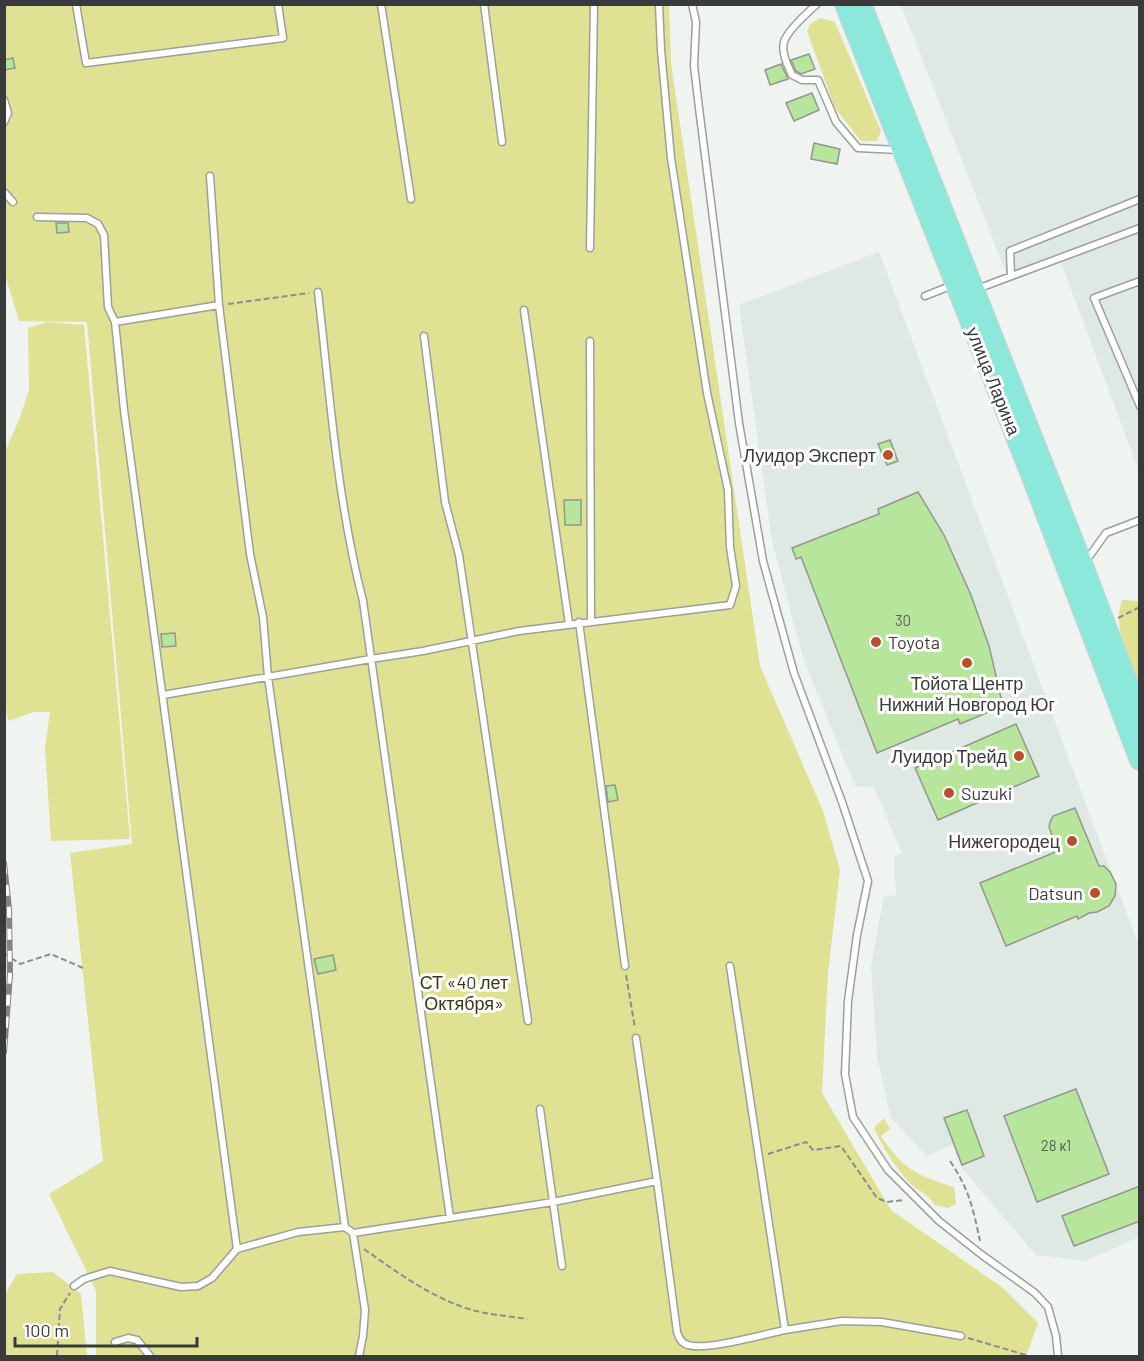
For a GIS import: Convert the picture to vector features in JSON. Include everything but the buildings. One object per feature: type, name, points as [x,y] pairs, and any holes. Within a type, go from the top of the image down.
[{"type":"main road","name":"улица Ларина","points":[[845,4],[902,150],[964,287],[1083,566],[1140,716]]},
{"type":"main road","name":"улица Ларина","points":[[861,4],[1032,477],[1140,760]]},
{"type":"lane","points":[[76,4],[86,63],[283,38],[278,4]]},
{"type":"lane","points":[[381,4],[411,199]]},
{"type":"lane","points":[[483,4],[502,142]]},
{"type":"lane","points":[[590,248],[594,4]]},
{"type":"lane","points":[[163,695],[579,622],[730,605],[736,586],[730,547],[728,490],[706,393],[671,158],[659,4]]},
{"type":"lane","points":[[692,4],[696,22],[694,66],[702,131],[740,423],[763,561],[794,673],[842,802],[868,881],[857,935],[848,1001],[845,1074],[853,1117],[888,1170],[939,1221],[1035,1293],[1048,1307],[1056,1336],[1058,1356]]},
{"type":"lane","points":[[817,4],[804,15],[784,41],[785,60],[792,75],[802,80],[819,80],[836,122],[858,148],[902,150]]},
{"type":"lane","points":[[4,100],[8,113],[4,122]]},
{"type":"lane","points":[[210,176],[219,305],[250,554],[263,617],[268,677],[345,1227]]},
{"type":"lane","points":[[4,192],[13,202]]},
{"type":"lane","points":[[1011,276],[1010,251],[1140,199]]},
{"type":"lane","points":[[37,217],[87,218],[99,224],[104,235],[108,307],[115,322],[124,410],[237,1249]]},
{"type":"lane","points":[[925,296],[1011,276],[1140,228]]},
{"type":"lane","points":[[1140,281],[1094,298],[1140,406]]},
{"type":"lane","points":[[318,292],[341,489],[351,554],[363,601],[450,1218]]},
{"type":"lane","points":[[115,322],[219,305]]},
{"type":"lane","points":[[524,310],[569,624]]},
{"type":"lane","points":[[424,336],[445,501],[459,555],[528,1021]]},
{"type":"lane","points":[[590,341],[591,621]]},
{"type":"lane","points":[[1083,566],[1106,533],[1140,520]]},
{"type":"lane","points":[[579,622],[625,966]]},
{"type":"lane","points":[[730,966],[785,1330]]},
{"type":"lane","points":[[636,1038],[676,1332],[681,1341],[690,1346],[709,1345],[842,1321],[882,1322],[961,1336]]},
{"type":"lane","points":[[540,1109],[562,1266]]},
{"type":"lane","points":[[74,1286],[84,1279],[110,1270],[181,1287],[198,1286],[212,1278],[237,1249],[298,1232],[345,1227],[353,1233],[553,1202],[657,1181]]},
{"type":"lane","points":[[353,1233],[365,1310],[359,1356]]},
{"type":"lane","points":[[115,1342],[128,1338],[136,1340],[150,1356]]},
{"type":"path","points":[[219,305],[318,292]]},
{"type":"path","points":[[1105,624],[1140,607]]},
{"type":"path","points":[[4,953],[20,964],[51,954],[83,968]]},
{"type":"path","points":[[625,966],[636,1038]]},
{"type":"path","points":[[759,1157],[807,1142],[813,1150],[841,1146],[876,1198],[887,1202],[916,1198]]},
{"type":"path","points":[[950,1161],[973,1204],[982,1255]]},
{"type":"path","points":[[354,1245],[432,1294],[473,1310],[527,1319]]},
{"type":"path","points":[[57,1356],[60,1309],[74,1286]]},
{"type":"path","points":[[961,1336],[1026,1355]]},
{"type":"shaded area","points":[[901,5],[1139,5],[1139,471],[1059,257],[1009,280]]},
{"type":"shaded area","points":[[879,252],[1139,946],[1139,1237],[1085,1261],[1036,1255],[961,1167],[952,1145],[927,1156],[891,1118],[877,1056],[871,966],[884,896],[896,895],[894,857],[902,853],[874,787],[855,786],[803,658],[772,541],[739,305]]},
{"type":"green space","name":"СТ «40 лет Октября»","points":[[4,5],[669,5],[671,63],[760,666],[823,811],[840,870],[828,973],[822,1093],[891,1210],[1003,1288],[1038,1323],[1026,1356],[96,1356],[96,1291],[49,1194],[103,1161],[70,853],[132,844],[87,322],[19,321],[5,275]]},
{"type":"green space","points":[[820,18],[835,22],[881,131],[877,141],[861,141],[835,108],[807,31],[810,24]]},
{"type":"green space","points":[[47,322],[84,325],[130,839],[51,841],[45,747],[50,712],[34,712],[8,721],[4,693],[5,451],[29,390],[28,328]]},
{"type":"green space","points":[[1122,600],[1139,601],[1139,686],[1120,633],[1119,611]]},
{"type":"green space","points":[[884,1118],[890,1129],[881,1136],[897,1157],[920,1175],[954,1187],[956,1204],[948,1208],[935,1205],[907,1180],[897,1168],[874,1128]]},
{"type":"green space","points":[[53,1272],[81,1294],[87,1356],[5,1356],[5,1294],[17,1274]]},
{"type":"railway","points":[[4,863],[9,909],[10,975],[4,1052]]},
{"type":"place","name":"Луидор Эксперт","points":[[888,455]]},
{"type":"place","name":"Toyota","points":[[876,642]]},
{"type":"place","name":"Тойота Центр Нижний Новгород Юг","points":[[967,663]]},
{"type":"place","name":"Луидор Трейд","points":[[1019,756]]},
{"type":"place","name":"Suzuki","points":[[949,793]]},
{"type":"place","name":"Нижегородец","points":[[1072,841]]},
{"type":"place","name":"Datsun","points":[[1095,893]]}]
